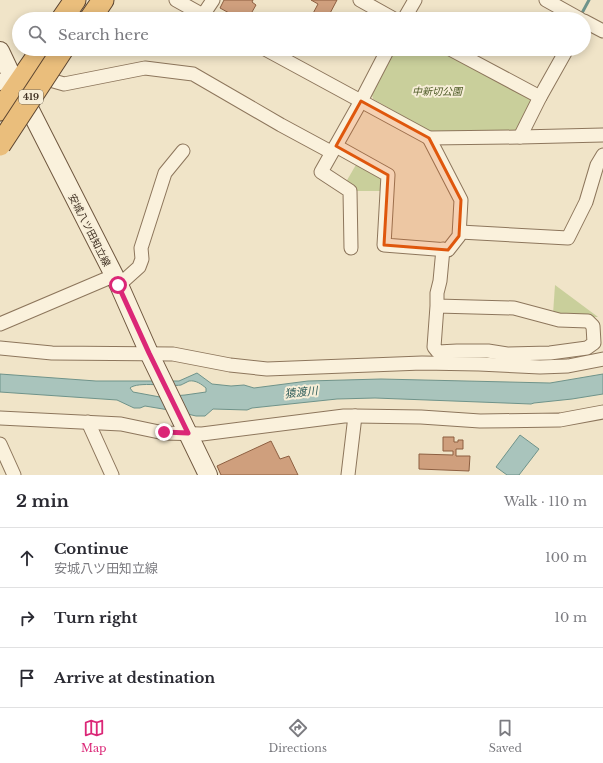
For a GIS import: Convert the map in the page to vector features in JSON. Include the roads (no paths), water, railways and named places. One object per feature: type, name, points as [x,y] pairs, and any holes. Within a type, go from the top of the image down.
[{"type":"highway","points":[[67,12],[75,0]]},
{"type":"highway","points":[[78,12],[86,0]]},
{"type":"highway","points":[[87,12],[95,0]]},
{"type":"highway","points":[[95,12],[103,0]]},
{"type":"highway","name":"419","points":[[0,110],[10,82],[35,56]]},
{"type":"highway","name":"419","points":[[0,130],[48,56]]},
{"type":"highway","name":"419","points":[[0,145],[58,56]]},
{"type":"highway","name":"419","points":[[0,155],[29,108],[65,56]]},
{"type":"main road","name":"安城八ツ田知立線","points":[[0,51],[10,82],[29,108],[116,280],[150,356],[208,475]]},
{"type":"street","points":[[176,0],[198,12]]},
{"type":"street","points":[[209,12],[213,0]]},
{"type":"street","points":[[360,0],[381,12]]},
{"type":"street","points":[[408,12],[415,0]]},
{"type":"street","points":[[546,0],[567,12]]},
{"type":"street","points":[[591,25],[603,32]]},
{"type":"street","points":[[279,56],[429,138],[603,135]]},
{"type":"street","points":[[350,248],[350,192],[321,172],[384,56]]},
{"type":"street","points":[[463,56],[540,97]]},
{"type":"street","points":[[520,137],[563,56]]},
{"type":"street","points":[[50,80],[64,84],[145,68],[193,74],[281,125],[388,175],[384,245],[448,250],[459,236],[461,200],[429,138]]},
{"type":"street","points":[[0,324],[116,280],[139,267],[142,259],[141,248],[165,173],[183,151]]},
{"type":"street","points":[[460,232],[568,238],[586,202],[597,165],[603,155]]},
{"type":"street","points":[[437,306],[514,308],[559,320],[588,321],[593,326],[594,343],[587,348],[550,353],[507,354],[488,351],[438,352],[434,347],[437,293],[440,281],[443,249]]},
{"type":"street","points":[[0,348],[52,353],[150,356],[173,354],[230,365],[267,369],[422,363],[540,367],[568,366],[603,359]]},
{"type":"street","points":[[0,418],[121,424],[164,432],[202,434],[355,416],[421,417],[480,421],[560,420],[603,412]]},
{"type":"street","points":[[348,475],[355,416]]},
{"type":"street","points":[[88,422],[112,475]]},
{"type":"street","points":[[0,444],[14,475]]},
{"type":"water","name":"猿渡川","points":[[197,373],[212,384],[231,386],[244,385],[254,388],[308,381],[381,379],[550,383],[603,374],[603,394],[531,404],[375,398],[337,399],[252,408],[247,410],[213,409],[205,416],[196,416],[145,406],[134,408],[117,400],[0,392],[0,374],[96,381],[179,381]],"holes":[[[189,381],[194,381],[206,388],[206,392],[160,397],[133,392],[130,388],[140,385],[181,385]]]},
{"type":"water","points":[[520,435],[539,449],[519,475],[507,475],[496,467]]},
{"type":"waterway","points":[[583,12],[589,0]]},
{"type":"park label","name":"中新切公園","points":[[437,91]]}]
